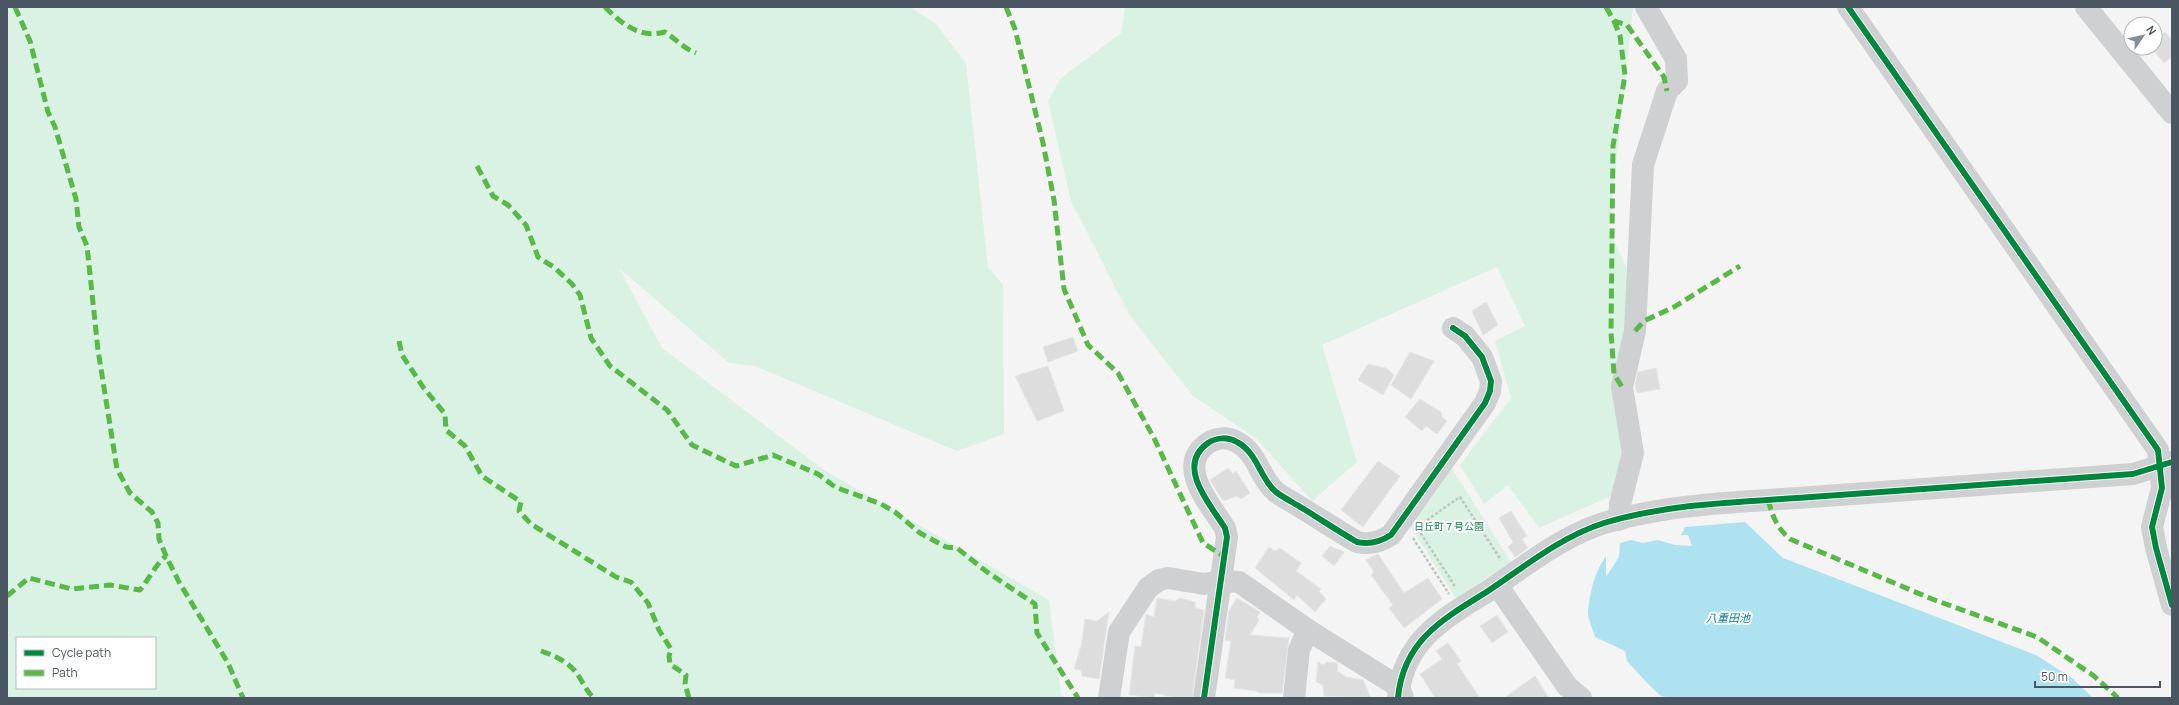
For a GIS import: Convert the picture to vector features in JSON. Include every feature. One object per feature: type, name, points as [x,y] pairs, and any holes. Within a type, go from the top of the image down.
[{"type":"street","points":[[1619,520],[1620,504],[1632,453],[1622,387],[1635,331],[1643,164],[1667,91],[1677,81],[1676,59],[1646,7]]},
{"type":"street","points":[[1848,7],[2158,450],[2166,464],[2162,488],[2152,527],[2156,548],[2172,605]]},
{"type":"street","points":[[2086,7],[2172,113]]},
{"type":"street","points":[[1204,698],[1228,537],[1225,528],[1195,479],[1194,470],[1197,455],[1202,449],[1217,439],[1226,438],[1243,446],[1250,452],[1275,491],[1357,542],[1371,544],[1385,539],[1413,523],[1485,403],[1490,391],[1491,381],[1482,357],[1464,336],[1453,328]]},
{"type":"street","points":[[1109,698],[1119,632],[1148,588],[1159,580],[1168,578],[1204,584],[1221,581],[1239,582],[1400,694],[1413,649],[1437,624],[1564,541],[1605,523],[1681,507],[2133,474],[2166,464]]},
{"type":"street","points":[[1497,585],[1567,686],[1582,698]]},
{"type":"street","points":[[1294,698],[1299,650],[1308,630]]},
{"type":"path","points":[[1413,523],[1460,498],[1503,562]]},
{"type":"path","points":[[1413,523],[1465,605]]},
{"type":"path","points":[[1413,523],[1457,590],[1463,587],[1465,605]]},
{"type":"green space","points":[[7,7],[910,7],[935,23],[966,63],[988,267],[1003,285],[1004,434],[957,451],[755,366],[729,363],[619,268],[662,348],[824,470],[1049,600],[1061,694],[1066,698],[7,698]]},
{"type":"green space","points":[[1125,7],[1633,7],[1609,230],[1635,286],[1622,491],[1539,528],[1508,485],[1484,504],[1460,465],[1511,398],[1495,341],[1525,326],[1497,267],[1322,345],[1357,462],[1312,501],[1257,439],[1193,396],[1130,316],[1071,201],[1048,101],[1061,78],[1121,33]]},
{"type":"green space","name":"日丘町７号公園","points":[[1451,467],[1511,562],[1456,598],[1408,523]]},
{"type":"water","name":"八重田池","points":[[1745,522],[1783,558],[2036,655],[2072,678],[2093,698],[1671,698],[1661,696],[1627,661],[1625,651],[1595,637],[1588,613],[1591,591],[1602,562],[1606,556],[1606,577],[1619,557],[1620,543],[1631,540],[1643,543],[1658,540],[1675,545],[1692,546],[1688,535],[1681,535],[1685,527]]},
{"type":"building","points":[[2165,32],[2172,40],[2172,57],[2164,63],[2158,56],[2163,56],[2163,34]]},
{"type":"building","points":[[1486,302],[1498,325],[1483,335],[1472,311]]},
{"type":"building","points":[[1073,337],[1078,351],[1048,362],[1043,347]]},
{"type":"building","points":[[1410,352],[1434,361],[1411,399],[1391,385]]},
{"type":"building","points":[[1368,364],[1386,368],[1394,375],[1383,395],[1358,380]]},
{"type":"building","points":[[1048,366],[1064,411],[1037,421],[1015,376]]},
{"type":"building","points":[[1656,368],[1660,389],[1637,393],[1635,385],[1638,372]]},
{"type":"building","points":[[1420,399],[1441,412],[1442,417],[1447,421],[1437,434],[1426,426],[1422,431],[1405,417]]},
{"type":"building","points":[[1378,461],[1400,476],[1363,527],[1341,510]]},
{"type":"building","points":[[1228,468],[1233,474],[1236,471],[1250,493],[1241,499],[1237,496],[1223,501],[1210,480]]},
{"type":"building","points":[[1511,511],[1527,536],[1522,539],[1528,548],[1515,557],[1508,547],[1513,542],[1499,518]]},
{"type":"building","points":[[1330,546],[1344,552],[1334,566],[1322,556]]},
{"type":"building","points":[[1269,547],[1275,551],[1280,548],[1301,563],[1296,571],[1321,589],[1319,591],[1326,599],[1315,612],[1297,595],[1294,600],[1255,568]]},
{"type":"building","points":[[1378,554],[1404,593],[1428,578],[1442,599],[1404,628],[1389,608],[1393,605],[1371,575],[1374,572],[1366,560]]},
{"type":"building","points":[[1157,598],[1175,601],[1180,598],[1195,602],[1195,608],[1204,610],[1192,698],[1175,698],[1155,693],[1154,698],[1129,695],[1135,646],[1141,647],[1146,614],[1154,617]]},
{"type":"building","points":[[1237,598],[1260,612],[1257,617],[1259,620],[1250,635],[1289,638],[1282,693],[1259,693],[1256,691],[1234,688],[1235,680],[1225,678],[1231,641],[1225,640],[1229,611]]},
{"type":"building","points":[[1109,612],[1099,679],[1082,676],[1081,670],[1074,669],[1081,646],[1085,619],[1097,621]]},
{"type":"building","points":[[1497,615],[1508,632],[1492,643],[1480,626]]},
{"type":"building","points":[[1448,643],[1461,661],[1457,664],[1480,698],[1435,698],[1420,674],[1442,659],[1436,651]]},
{"type":"building","points":[[1318,662],[1323,665],[1327,662],[1338,663],[1337,671],[1346,677],[1363,680],[1371,698],[1324,696],[1323,685],[1316,682]]},
{"type":"building","points":[[1535,676],[1549,698],[1504,698]]},
{"type":"marked path","points":[[15,7],[30,41],[48,112],[55,127],[76,199],[79,227],[87,246],[98,350],[117,469],[130,493],[152,512],[158,523],[159,539],[166,556],[179,582],[228,663],[243,698]]},
{"type":"marked path","points":[[605,7],[618,19],[632,28],[640,32],[647,33],[656,34],[665,32],[683,46],[696,53]]},
{"type":"marked path","points":[[1006,7],[1015,29],[1043,143],[1054,200],[1064,289],[1088,345],[1118,373],[1154,438],[1203,543],[1225,557]]},
{"type":"marked path","points":[[1606,7],[1614,21],[1627,25],[1664,77],[1667,91]]},
{"type":"marked path","points":[[1614,21],[1620,36],[1625,75],[1613,146],[1611,332],[1614,374],[1622,387]]},
{"type":"marked path","points":[[477,166],[493,196],[508,205],[526,225],[538,257],[555,268],[572,284],[580,295],[591,338],[610,366],[667,410],[692,445],[736,466],[773,455],[818,474],[835,487],[881,504],[895,512],[920,533],[946,547],[957,548],[987,572],[1035,604],[1037,633],[1078,698]]},
{"type":"marked path","points":[[1635,331],[1644,321],[1674,307],[1740,266]]},
{"type":"marked path","points":[[399,341],[402,355],[423,387],[445,414],[446,430],[465,446],[482,476],[521,502],[519,511],[531,524],[616,577],[631,582],[648,603],[659,630],[671,649],[669,656],[670,664],[686,675],[685,684],[689,698]]},
{"type":"marked path","points":[[1768,500],[1776,522],[1790,539],[1932,599],[2037,637],[2094,676],[2118,698]]},
{"type":"marked path","points":[[7,596],[29,578],[72,589],[110,585],[140,590],[159,563],[166,556]]},
{"type":"marked path","points":[[541,651],[550,654],[571,667],[577,673],[588,692],[594,698]]},
{"type":"cycle path","points":[[1848,7],[2158,450],[2162,488],[2152,527],[2156,548],[2172,605]]},
{"type":"cycle path","points":[[1204,698],[1227,537],[1225,528],[1204,497],[1198,485],[1195,474],[1195,463],[1199,452],[1208,443],[1215,440],[1222,438],[1234,440],[1250,453],[1266,480],[1279,494],[1357,542],[1371,543],[1383,539],[1391,535],[1485,403],[1490,391],[1491,381],[1482,357],[1465,336],[1453,328]]},
{"type":"cycle path","points":[[1398,698],[1401,679],[1416,647],[1439,623],[1557,545],[1572,536],[1604,523],[1655,511],[1707,504],[2133,474],[2172,462]]}]
